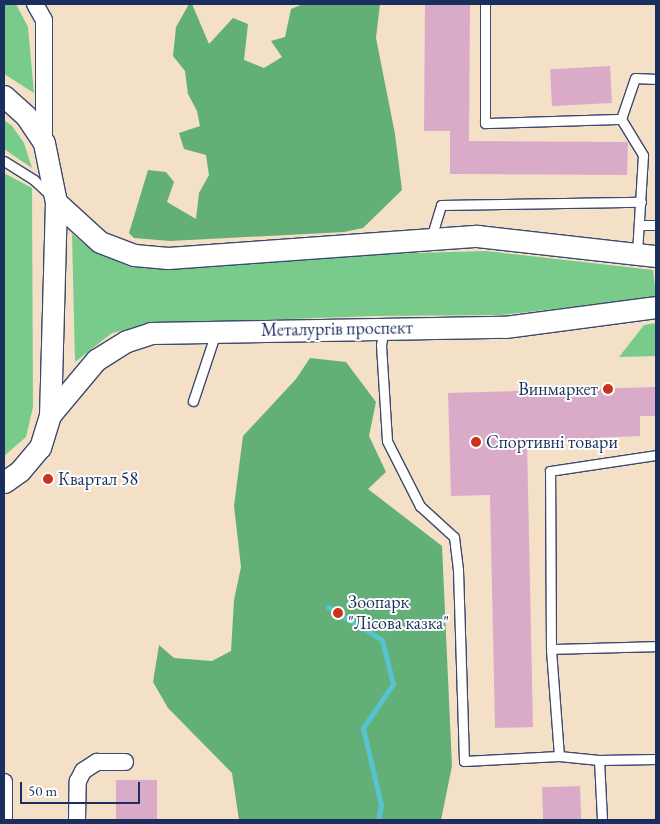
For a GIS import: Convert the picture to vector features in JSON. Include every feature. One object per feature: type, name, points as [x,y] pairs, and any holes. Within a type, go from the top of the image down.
[{"type":"street","points":[[4,482],[20,471],[40,447],[50,415],[56,202],[44,143],[44,20],[35,4]]},
{"type":"street","points":[[6,100],[35,126],[44,143]]},
{"type":"street","points":[[56,202],[100,242],[134,255],[168,258],[476,236],[647,254]]},
{"type":"street","name":"Металургів проспект","points":[[50,415],[96,360],[113,348],[151,332],[505,327],[656,307]]},
{"type":"street","points":[[77,820],[77,786],[83,771],[97,762],[124,762]]},
{"type":"street","points":[[4,782],[4,820]]},
{"type":"lane","points":[[485,4],[486,123],[621,119]]},
{"type":"lane","points":[[621,119],[635,78],[656,79]]},
{"type":"lane","points":[[621,119],[643,155],[640,225],[647,254]]},
{"type":"lane","points":[[4,162],[34,180],[56,202]]},
{"type":"lane","points":[[430,239],[440,205],[641,202]]},
{"type":"lane","points":[[640,225],[656,225]]},
{"type":"lane","points":[[384,328],[381,345],[387,441],[420,506],[454,537],[458,570],[464,760],[559,756],[599,760],[656,759]]},
{"type":"lane","points":[[193,401],[216,331]]},
{"type":"lane","points":[[559,756],[550,650],[550,471],[656,455]]},
{"type":"lane","points":[[550,650],[656,646]]},
{"type":"lane","points":[[599,760],[602,820]]},
{"type":"green space","points":[[4,4],[16,4],[28,27],[34,93],[4,74]]},
{"type":"green space","points":[[189,4],[192,4],[209,44],[233,18],[248,24],[244,60],[264,68],[282,57],[271,41],[285,37],[291,9],[303,4],[380,4],[376,38],[395,134],[402,190],[363,228],[344,232],[170,241],[134,238],[129,233],[148,170],[166,172],[174,182],[167,202],[196,219],[199,193],[209,175],[206,155],[184,149],[179,133],[200,126],[197,111],[188,94],[185,71],[173,56],[176,27]]},
{"type":"green space","points":[[4,120],[12,126],[24,143],[32,168],[4,149]]},
{"type":"green space","points":[[4,173],[32,188],[33,407],[26,437],[4,456]]},
{"type":"green space","points":[[72,234],[92,250],[130,267],[156,269],[378,254],[486,251],[653,270],[656,295],[653,298],[501,315],[374,316],[151,324],[112,333],[75,362]]},
{"type":"green space","points":[[656,323],[656,356],[619,357],[644,325]]},
{"type":"green space","points":[[310,358],[346,362],[376,402],[369,436],[386,472],[368,489],[442,546],[452,766],[441,820],[239,820],[232,773],[168,708],[153,682],[159,645],[174,658],[212,661],[231,651],[234,600],[241,567],[234,506],[243,436],[296,379]]},
{"type":"building","points":[[425,4],[470,4],[469,141],[628,142],[627,175],[450,174],[450,131],[424,131]]},
{"type":"building","points":[[610,66],[612,103],[552,106],[550,69]]},
{"type":"building","points":[[656,387],[656,416],[640,416],[640,436],[527,441],[533,727],[495,728],[490,495],[451,496],[448,393]]},
{"type":"building","points":[[116,780],[157,780],[157,820],[116,820]]},
{"type":"building","points":[[580,786],[581,820],[543,820],[542,787]]},
{"type":"waterway","points":[[328,607],[382,640],[393,684],[363,728],[381,805],[378,820]]},
{"type":"place","name":"Винмаркет","points":[[608,389]]},
{"type":"place","name":"Спортивні товари","points":[[476,442]]},
{"type":"place","name":"Квартал 58","points":[[48,479]]},
{"type":"place","name":"Зоопарк \"Лісова казка\"","points":[[338,613]]}]
